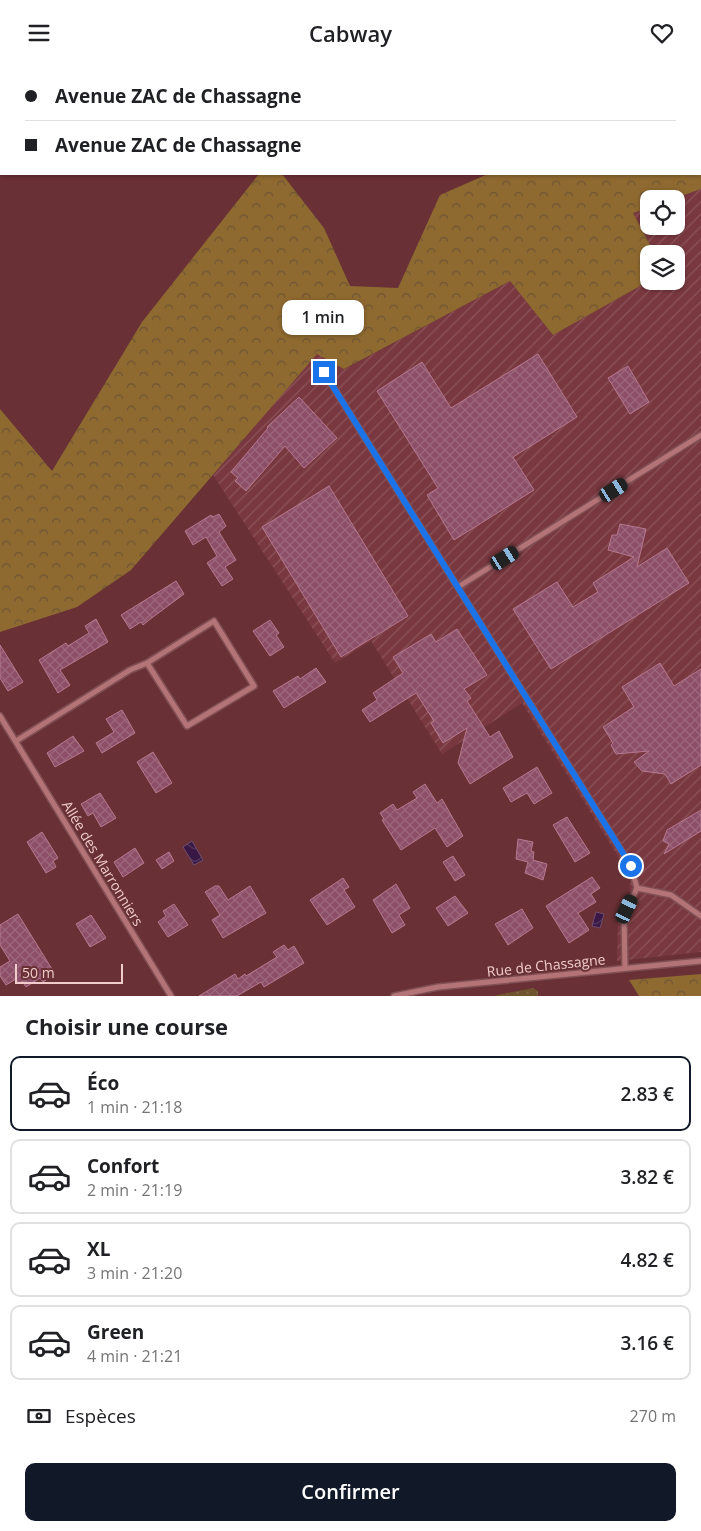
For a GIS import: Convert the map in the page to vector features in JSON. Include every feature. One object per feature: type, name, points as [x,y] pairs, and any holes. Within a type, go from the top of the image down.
[{"type":"street","points":[[324,372],[631,866],[637,888],[624,917],[625,968]]},
{"type":"street","points":[[458,587],[701,435]]},
{"type":"street","points":[[16,741],[130,669],[147,663],[214,621],[254,685],[187,726],[147,663]]},
{"type":"street","name":"Allée des Marronniers","points":[[0,715],[171,996]]},
{"type":"street","points":[[637,888],[671,895],[701,916]]},
{"type":"street","name":"Rue de Chassagne","points":[[394,996],[438,987],[701,961]]},
{"type":"shaded area","points":[[701,189],[701,952],[617,961],[618,917],[629,896],[631,877],[522,703],[442,754],[371,641],[335,663],[213,475],[317,353],[345,369],[510,281],[553,335],[640,286],[640,290],[685,290],[685,245],[650,245],[645,235],[685,235],[685,195]]},
{"type":"shaded area","points":[[640,211],[640,226],[633,213]]},
{"type":"shaded area","points":[[533,988],[538,991],[538,996],[493,996]]},
{"type":"green space","points":[[258,175],[283,175],[324,228],[350,286],[398,288],[440,195],[486,175],[701,175],[701,189],[685,195],[685,190],[640,190],[640,211],[633,213],[640,226],[640,235],[645,235],[650,245],[640,245],[640,286],[553,335],[510,281],[344,369],[317,354],[131,570],[77,607],[0,632],[0,409],[52,471],[142,322]]},
{"type":"green space","points":[[701,974],[701,996],[639,996],[629,980]]},
{"type":"water","points":[[192,841],[203,860],[194,865],[183,847]]},
{"type":"water","points":[[596,912],[604,914],[600,928],[592,926]]},
{"type":"building","points":[[538,354],[577,417],[513,457],[534,490],[454,540],[427,495],[438,488],[377,391],[422,362],[451,408]]},
{"type":"building","points":[[628,366],[649,402],[630,414],[608,378]]},
{"type":"building","points":[[299,397],[337,438],[304,468],[285,446],[246,491],[235,481],[238,478],[231,472],[267,427]]},
{"type":"building","points":[[329,486],[408,616],[341,657],[262,527]]},
{"type":"building","points":[[219,514],[226,526],[219,532],[236,560],[225,567],[233,579],[222,586],[207,563],[217,556],[206,537],[193,545],[185,531],[211,515],[213,517]]},
{"type":"building","points":[[620,524],[646,529],[637,567],[667,548],[689,583],[551,669],[513,609],[557,582],[573,607],[598,592],[593,583],[634,557],[608,550],[612,535],[617,535]]},
{"type":"building","points":[[176,581],[184,594],[143,625],[141,622],[130,629],[121,615]]},
{"type":"building","points":[[96,619],[108,642],[60,670],[70,685],[58,693],[39,660],[66,643],[68,646],[89,633],[85,626]]},
{"type":"building","points":[[270,620],[279,633],[276,635],[284,647],[270,656],[253,631]]},
{"type":"building","points":[[457,629],[487,675],[464,689],[471,698],[467,701],[490,737],[499,731],[513,757],[470,784],[458,763],[467,728],[443,743],[431,723],[434,721],[416,693],[370,722],[362,710],[377,700],[373,693],[403,673],[393,657],[431,634],[436,642]]},
{"type":"building","points":[[0,645],[23,682],[8,691],[0,678]]},
{"type":"building","points":[[660,663],[674,686],[701,669],[701,765],[671,784],[665,774],[642,771],[634,762],[649,751],[616,754],[611,745],[613,743],[603,727],[634,707],[622,687]]},
{"type":"building","points":[[316,668],[326,682],[284,708],[273,691],[298,676],[300,679]]},
{"type":"building","points":[[122,710],[135,733],[102,753],[96,743],[114,732],[106,719]]},
{"type":"building","points":[[73,736],[84,751],[55,767],[47,753]]},
{"type":"building","points":[[153,752],[172,783],[156,793],[137,762]]},
{"type":"building","points":[[537,767],[552,793],[534,804],[527,793],[511,802],[503,788]]},
{"type":"building","points":[[425,784],[437,803],[442,799],[463,836],[447,847],[435,828],[401,850],[382,820],[384,819],[380,813],[393,804],[397,810],[417,798],[413,792]]},
{"type":"building","points":[[100,793],[116,818],[101,827],[93,813],[88,816],[81,804]]},
{"type":"building","points":[[701,810],[701,831],[664,854],[669,844],[663,841],[667,830]]},
{"type":"building","points":[[567,817],[590,853],[575,862],[553,825]]},
{"type":"building","points":[[42,832],[58,858],[53,861],[56,867],[46,873],[27,842]]},
{"type":"building","points":[[518,839],[533,842],[531,851],[534,852],[533,860],[547,864],[543,880],[525,873],[528,862],[516,859]]},
{"type":"building","points":[[135,848],[144,863],[123,877],[114,862]]},
{"type":"building","points":[[169,852],[174,861],[162,869],[156,860]]},
{"type":"building","points":[[453,856],[465,875],[455,881],[443,862]]},
{"type":"building","points":[[592,877],[600,888],[591,894],[596,902],[578,913],[589,930],[569,943],[546,906]]},
{"type":"building","points":[[343,878],[349,887],[344,890],[355,907],[327,925],[310,900]]},
{"type":"building","points":[[396,884],[410,908],[399,915],[405,925],[392,933],[373,900]]},
{"type":"building","points":[[215,886],[219,886],[228,900],[250,886],[266,913],[223,938],[212,920],[220,915],[205,892]]},
{"type":"building","points":[[455,896],[468,913],[448,926],[436,908]]},
{"type":"building","points":[[174,904],[188,925],[168,937],[158,922],[166,916],[163,911]]},
{"type":"building","points":[[522,909],[533,928],[508,945],[495,924]]},
{"type":"building","points":[[18,914],[55,974],[43,982],[40,978],[26,987],[22,981],[19,983],[16,979],[6,985],[0,976],[0,967],[10,961],[0,945],[0,925]]},
{"type":"building","points":[[91,915],[106,938],[90,947],[76,924]]},
{"type":"building","points":[[284,945],[288,950],[294,946],[304,963],[264,987],[261,982],[237,996],[199,996],[235,974],[238,979],[245,974],[246,976],[277,957],[273,952]]},
{"type":"route","points":[[324,372],[631,866]]}]
